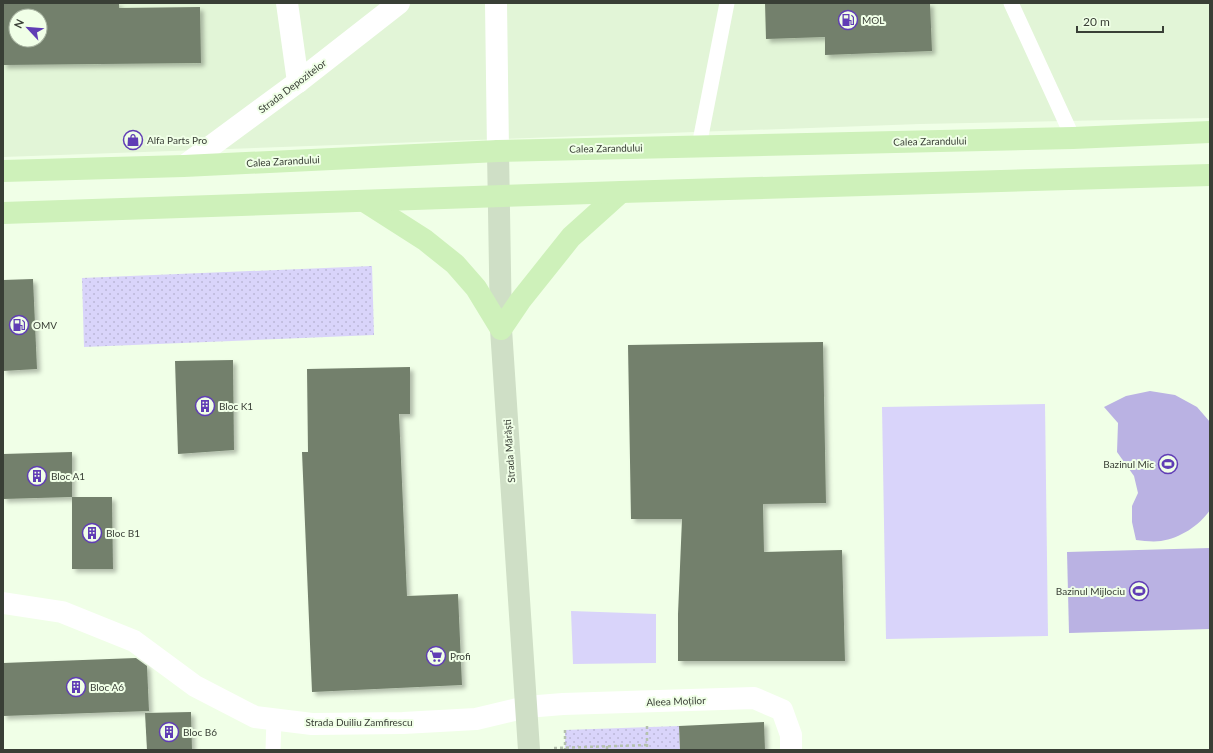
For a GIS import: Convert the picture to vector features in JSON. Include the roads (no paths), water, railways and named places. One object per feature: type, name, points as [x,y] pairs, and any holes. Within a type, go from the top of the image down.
[{"type":"main road","name":"Calea Zarandului","points":[[3,171],[184,166],[498,151],[1073,138],[1210,132]]},
{"type":"main road","name":"Strada Mărăști","points":[[498,151],[501,329],[529,749]]},
{"type":"main road","points":[[3,214],[621,192],[1210,175]]},
{"type":"main road","points":[[364,201],[425,240],[455,264],[476,288],[501,329],[520,301],[571,237],[621,192]]},
{"type":"street","points":[[287,3],[298,82]]},
{"type":"street","name":"Strada Depozitelor","points":[[184,166],[298,82],[399,3]]},
{"type":"street","points":[[496,3],[498,151]]},
{"type":"street","name":"Strada Duiliu Zamfirescu","points":[[3,603],[62,612],[134,641],[195,686],[255,717],[312,724],[403,723],[476,718],[526,707]]},
{"type":"street","name":"Aleea Moților","points":[[526,707],[563,704],[754,698],[782,710],[791,735],[791,750]]},
{"type":"lane","points":[[699,146],[726,3]]},
{"type":"lane","points":[[1011,3],[1073,138]]},
{"type":"lane","points":[[273,750],[274,719]]},
{"type":"place","name":"MOL","points":[[848,20]]},
{"type":"place","name":"Alfa Parts Pro","points":[[133,140]]},
{"type":"place","name":"OMV","points":[[19,325]]},
{"type":"place","name":"Bloc K1","points":[[205,406]]},
{"type":"place","name":"Bazinul Mic","points":[[1168,464]]},
{"type":"place","name":"Bloc A1","points":[[37,476]]},
{"type":"place","name":"Bloc B1","points":[[92,533]]},
{"type":"place","name":"Bazinul Mijlociu","points":[[1139,591]]},
{"type":"place","name":"Profi","points":[[436,656]]},
{"type":"place","name":"Bloc A6","points":[[76,687]]},
{"type":"place","name":"Bloc B6","points":[[169,732]]}]
